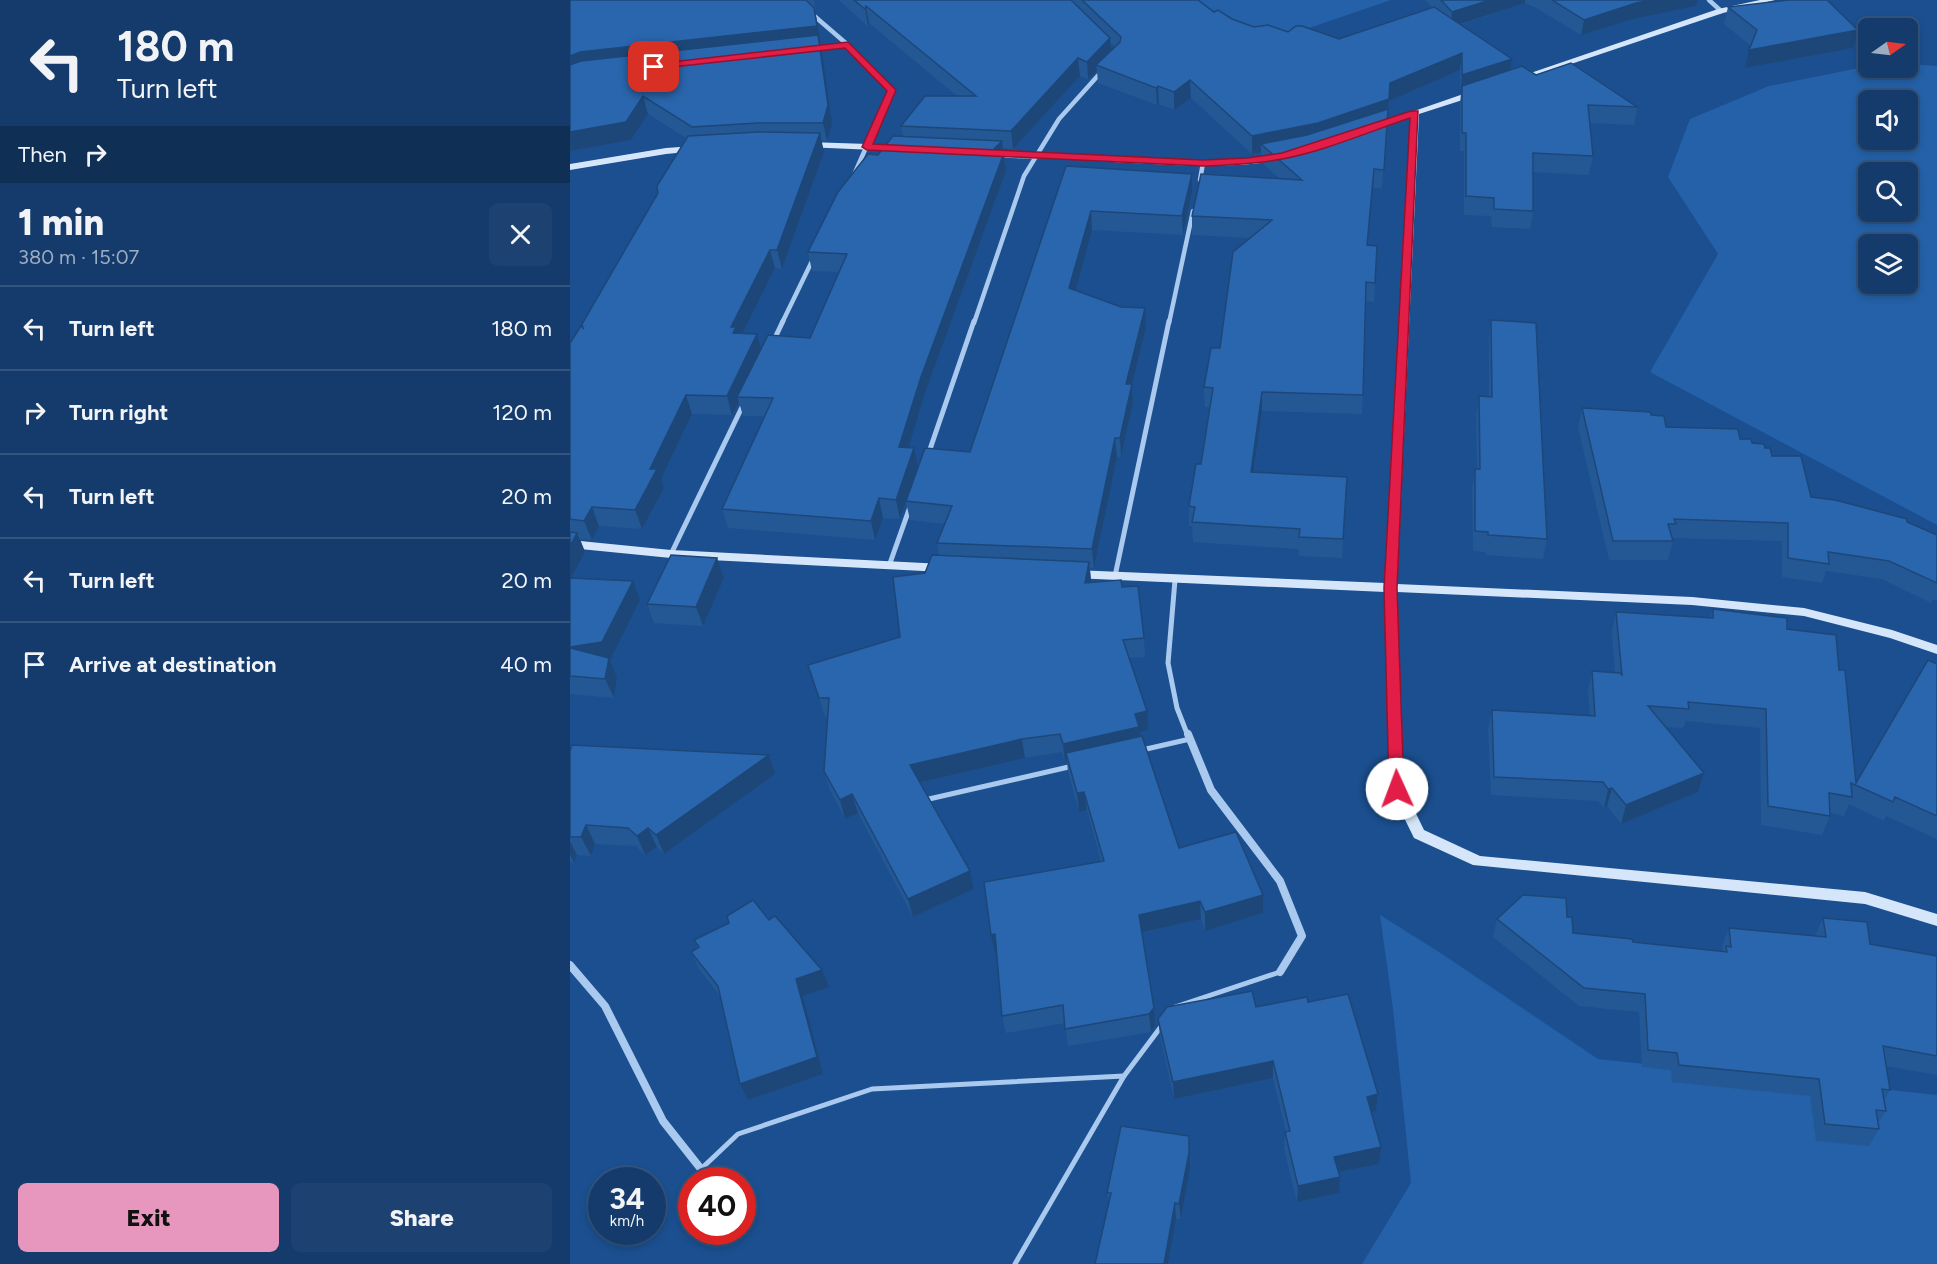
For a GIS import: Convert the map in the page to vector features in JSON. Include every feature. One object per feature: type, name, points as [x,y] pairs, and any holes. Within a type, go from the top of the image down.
[{"type":"street","points":[[1709,0],[1720,11]]},
{"type":"street","points":[[1505,83],[1720,11],[1771,0]]},
{"type":"street","points":[[804,8],[848,45],[891,90],[853,176]]},
{"type":"street","points":[[812,49],[848,45]]},
{"type":"street","points":[[925,464],[1024,176],[1034,156],[1093,79],[1109,64]]},
{"type":"street","points":[[1362,131],[1483,90]]},
{"type":"street","points":[[1415,113],[1391,588],[1397,789],[1419,834],[1478,861],[1865,898],[1937,920]]},
{"type":"street","points":[[802,145],[903,149]]},
{"type":"street","points":[[570,166],[700,148]]},
{"type":"street","points":[[974,152],[1203,163],[1247,161],[1283,156]]},
{"type":"street","points":[[1198,186],[1203,163]]},
{"type":"street","points":[[1115,576],[1194,209]]},
{"type":"street","points":[[770,348],[817,251]]},
{"type":"street","points":[[671,554],[744,402]]},
{"type":"street","points":[[889,566],[913,497]]},
{"type":"street","points":[[570,544],[671,554],[961,569]]},
{"type":"street","points":[[1056,573],[1692,601],[1804,612],[1892,634],[1937,650]]},
{"type":"street","points":[[1175,580],[1168,663],[1176,708],[1211,790],[1280,881],[1302,936],[1280,972]]},
{"type":"street","points":[[570,965],[605,1006],[663,1121],[700,1167]]},
{"type":"lane","points":[[1133,752],[1190,739]]},
{"type":"lane","points":[[929,799],[1076,765]]},
{"type":"lane","points":[[1015,1264],[1124,1076],[1176,1006],[1280,972]]},
{"type":"lane","points":[[702,1167],[738,1134],[873,1089],[1124,1076]]},
{"type":"shaded area","points":[[1172,0],[1391,0],[1280,38]]},
{"type":"shaded area","points":[[1918,65],[1937,66],[1937,525],[1650,372],[1718,254],[1668,177],[1690,119],[1769,86],[1858,68],[1858,78],[1918,78]]},
{"type":"shaded area","points":[[1380,915],[1598,1059],[1937,1095],[1937,1264],[1362,1264],[1411,1183],[1393,1009]]},
{"type":"building","points":[[570,0],[806,0],[814,8],[817,26],[580,52],[570,56]]},
{"type":"building","points":[[854,0],[1071,0],[1110,38],[1087,62],[1078,58],[1011,131],[901,126],[925,96],[976,96],[866,6],[865,9]]},
{"type":"building","points":[[1082,0],[1198,0],[1214,12],[1218,10],[1232,19],[1254,27],[1268,25],[1288,32],[1296,26],[1302,26],[1339,39],[1434,7],[1512,59],[1462,75],[1462,53],[1390,83],[1389,99],[1318,123],[1252,136],[1190,80],[1174,92],[1158,86],[1156,88],[1096,65],[1120,42],[1121,37]]},
{"type":"building","points":[[1441,0],[1490,0],[1452,12]]},
{"type":"building","points":[[1552,0],[1652,0],[1584,20]]},
{"type":"building","points":[[1789,0],[1827,0],[1858,30],[1749,50],[1757,30],[1728,7]]},
{"type":"building","points":[[818,35],[828,105],[823,123],[758,123],[692,127],[643,96],[626,122],[570,132],[570,65],[581,61]]},
{"type":"building","points":[[1571,63],[1637,107],[1588,105],[1593,156],[1533,153],[1533,211],[1494,209],[1494,198],[1466,196],[1466,133],[1462,133],[1462,86],[1522,66],[1536,75]]},
{"type":"building","points":[[1388,109],[1384,170],[1374,169],[1367,245],[1377,246],[1375,283],[1366,282],[1363,395],[1262,392],[1251,472],[1347,477],[1343,539],[1299,537],[1300,529],[1192,522],[1195,507],[1189,506],[1196,464],[1201,464],[1213,388],[1204,387],[1211,348],[1220,348],[1233,252],[1272,220],[1192,216],[1201,174],[1302,180],[1261,144],[1307,135]]},
{"type":"building","points":[[758,132],[820,133],[777,250],[770,250],[731,327],[736,327],[733,333],[757,334],[727,396],[686,395],[650,469],[657,469],[635,510],[592,507],[584,521],[570,519],[570,343],[581,326],[583,328],[582,324],[658,193],[657,186],[688,136]]},
{"type":"building","points":[[893,136],[1002,141],[991,152],[1004,153],[921,377],[899,447],[914,448],[896,500],[879,498],[871,521],[722,509],[773,398],[737,397],[768,335],[810,338],[847,254],[808,252],[838,192],[868,154],[878,155]]},
{"type":"building","points":[[1066,166],[1192,174],[1182,216],[1091,211],[1069,288],[1121,307],[1145,308],[1126,384],[1132,384],[1120,438],[1115,438],[1092,549],[937,543],[952,506],[906,501],[925,448],[970,452]]},
{"type":"building","points":[[1491,320],[1536,323],[1547,539],[1488,535],[1488,532],[1475,531],[1475,469],[1480,469],[1479,396],[1492,397]]},
{"type":"building","points":[[1582,408],[1650,412],[1651,415],[1664,416],[1666,427],[1738,429],[1740,439],[1751,439],[1752,443],[1764,444],[1765,448],[1770,448],[1772,456],[1801,456],[1811,497],[1835,500],[1907,519],[1907,522],[1937,535],[1937,583],[1889,561],[1828,552],[1829,564],[1788,558],[1788,523],[1674,519],[1676,524],[1668,524],[1673,541],[1613,541]]},
{"type":"building","points":[[570,532],[577,533],[570,546]]},
{"type":"building","points":[[671,555],[717,558],[696,607],[647,604]]},
{"type":"building","points":[[932,555],[1089,562],[1085,583],[1121,580],[1122,587],[1138,586],[1144,638],[1123,640],[1147,711],[1135,714],[1139,727],[1063,744],[1060,734],[1022,739],[910,765],[970,871],[908,899],[852,794],[840,800],[824,771],[829,698],[819,698],[808,665],[900,637],[893,577],[925,573]]},
{"type":"building","points":[[570,578],[633,581],[602,642],[570,647]]},
{"type":"building","points":[[1713,609],[1787,618],[1787,629],[1836,635],[1839,670],[1845,670],[1856,783],[1928,660],[1937,664],[1937,816],[1895,797],[1893,802],[1851,783],[1852,797],[1829,793],[1830,816],[1768,806],[1766,709],[1688,702],[1689,709],[1648,706],[1704,773],[1626,805],[1612,788],[1608,789],[1603,782],[1494,777],[1492,710],[1595,716],[1592,671],[1622,675],[1616,612],[1713,618]]},
{"type":"building","points":[[570,648],[609,658],[605,679],[570,676]]},
{"type":"building","points":[[1142,736],[1179,848],[1236,832],[1263,895],[1205,912],[1200,901],[1139,915],[1154,1008],[1149,1014],[1065,1029],[1063,1005],[1002,1016],[995,934],[991,935],[984,882],[1104,861],[1084,792],[1077,793],[1066,753]]},
{"type":"building","points":[[572,745],[769,755],[656,835],[648,828],[637,836],[628,828],[586,825],[581,837],[570,837],[570,751]]},
{"type":"building","points":[[1523,895],[1566,898],[1567,917],[1572,917],[1573,933],[1727,952],[1726,946],[1731,947],[1729,928],[1826,937],[1823,918],[1867,922],[1870,944],[1937,956],[1937,1056],[1883,1046],[1890,1090],[1882,1089],[1886,1111],[1876,1110],[1879,1129],[1825,1124],[1819,1079],[1679,1065],[1677,1053],[1648,1050],[1645,994],[1584,988],[1497,919]]},
{"type":"building","points":[[753,900],[769,920],[775,916],[822,970],[796,979],[817,1057],[740,1084],[718,986],[691,952],[699,947],[694,940],[729,923],[727,916]]},
{"type":"building","points":[[1252,991],[1256,1007],[1307,997],[1308,1002],[1348,994],[1378,1094],[1367,1097],[1381,1147],[1334,1157],[1340,1177],[1298,1186],[1285,1132],[1290,1131],[1273,1061],[1173,1082],[1158,1019],[1167,1007]]},
{"type":"building","points":[[1121,1126],[1189,1136],[1189,1153],[1179,1204],[1175,1203],[1164,1264],[1095,1264],[1111,1193],[1107,1193]]},
{"type":"route","points":[[654,67],[848,45],[891,90],[867,147],[1203,163],[1247,161],[1283,156],[1415,113],[1391,588],[1397,789]]}]
